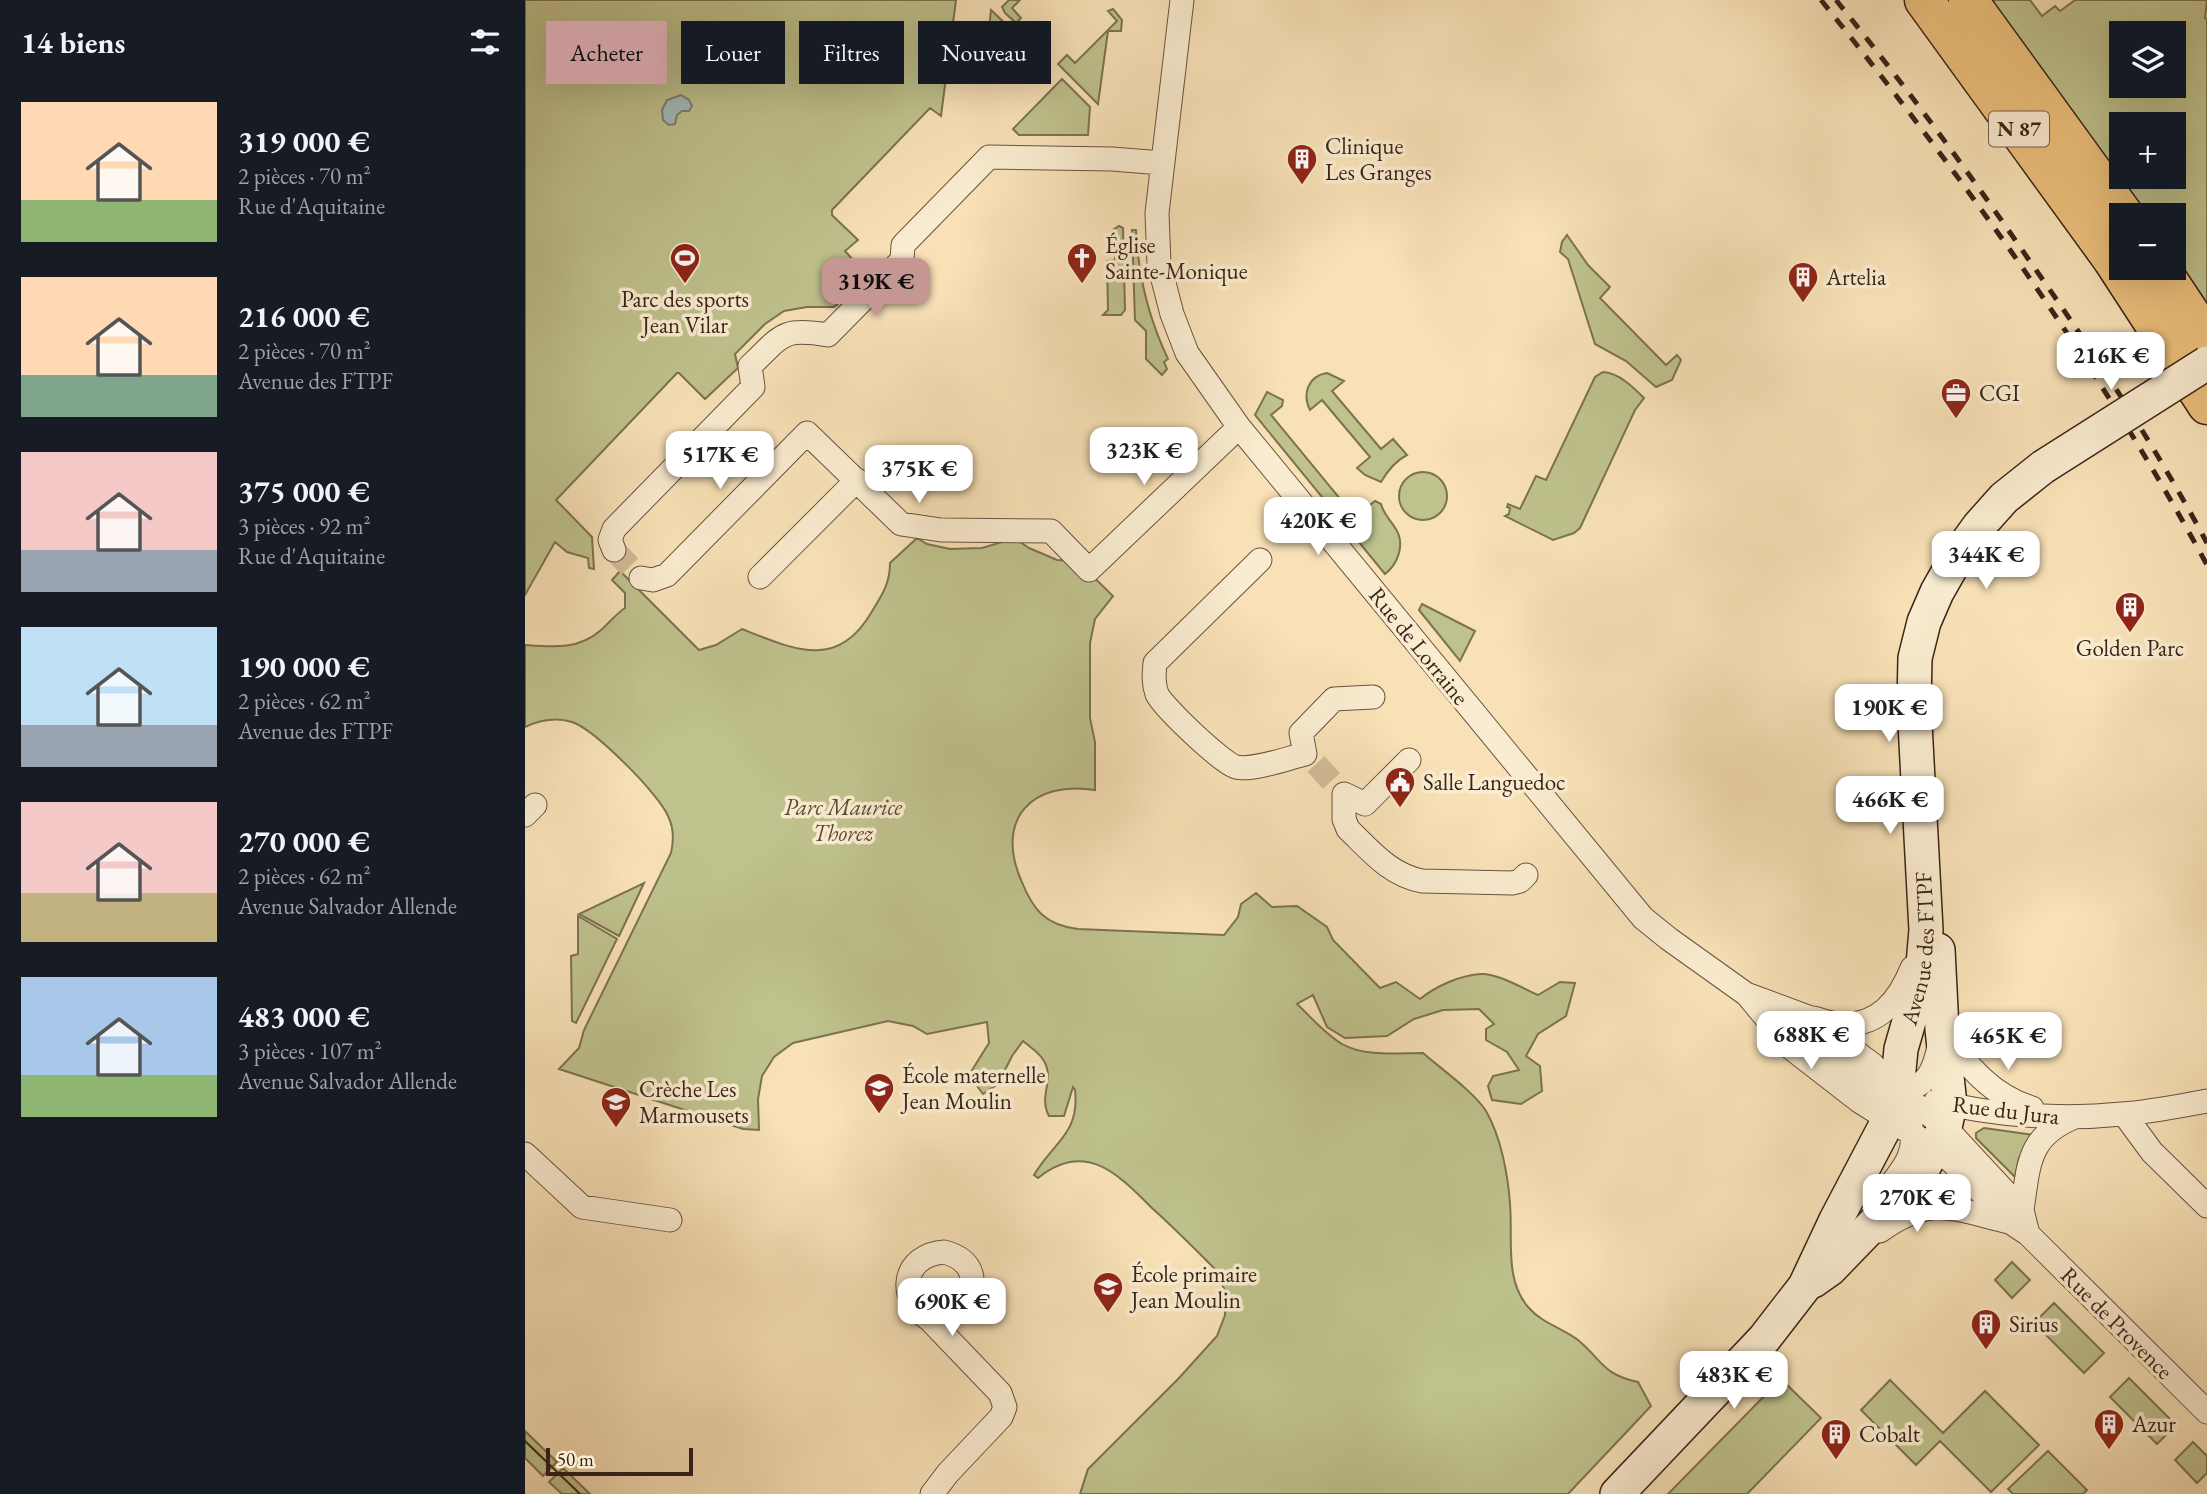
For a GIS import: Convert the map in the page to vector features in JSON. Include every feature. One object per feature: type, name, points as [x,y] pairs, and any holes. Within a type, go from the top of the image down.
[{"type":"highway","name":"N 87","points":[[1924,0],[2112,259],[2207,405]]},
{"type":"highway","name":"N 87","points":[[1968,0],[2115,203]]},
{"type":"highway","points":[[2168,280],[2207,339]]},
{"type":"street","name":"Rue de Lorraine","points":[[1182,0],[1157,213],[1159,264],[1172,314],[1187,353],[1239,427],[1643,918],[1746,994],[1792,1049],[1859,1101],[1920,1113]]},
{"type":"street","points":[[614,550],[610,540],[614,528],[753,387],[750,366],[783,335],[803,331],[828,335],[902,260],[903,245],[989,157],[1112,159],[1162,163]]},
{"type":"street","name":"Avenue des FTPF","points":[[1920,1113],[1942,1029],[1923,702],[1927,657],[1937,627],[1951,597],[1989,535],[2049,476],[2207,363]]},
{"type":"street","name":"Avenue des FTPF","points":[[1920,1113],[1901,1049],[1922,976],[1926,930],[1914,705],[1915,658],[1924,622],[1952,565],[1979,526],[2004,498],[2049,476],[2207,386]]},
{"type":"street","points":[[641,578],[653,580],[667,575],[807,433],[901,524],[941,530],[1051,531],[1089,570],[1239,427]]},
{"type":"street","points":[[760,577],[857,481]]},
{"type":"street","points":[[1260,560],[1156,663],[1153,681],[1158,697],[1219,758],[1237,767],[1310,759],[1301,733],[1334,699],[1373,697]]},
{"type":"street","points":[[1808,1017],[1840,1024],[1865,1020],[1880,1013],[1896,1001],[1912,968],[1917,932],[1904,707],[1910,659],[1924,622]]},
{"type":"street","points":[[1409,760],[1365,804],[1340,790],[1343,819],[1348,829],[1396,873],[1422,881],[1512,883],[1520,881],[1526,875]]},
{"type":"street","name":"Rue de Lorraine","points":[[1746,994],[1808,1017],[1872,1064],[1920,1113]]},
{"type":"street","name":"Rue du Jura","points":[[1942,1029],[1981,1079],[2002,1094],[2026,1106],[2075,1117]]},
{"type":"street","name":"Rue du Jura","points":[[1920,1113],[2075,1117],[2124,1114],[2207,1101]]},
{"type":"street","points":[[1818,1278],[1836,1220],[1920,1113]]},
{"type":"street","points":[[1617,1494],[1818,1278],[1918,1178],[1920,1113]]},
{"type":"street","name":"Rue de Provence","points":[[1920,1113],[1952,1162],[2020,1222],[2207,1412]]},
{"type":"street","points":[[2124,1114],[2152,1152],[2207,1206]]},
{"type":"street","name":"Rue du Jura","points":[[2020,1222],[2026,1172],[2034,1150],[2053,1127],[2075,1117]]},
{"type":"street","points":[[525,1154],[582,1207],[670,1220]]},
{"type":"street","points":[[1818,1278],[1902,1216],[1927,1208],[1954,1208],[2020,1222]]},
{"type":"street","points":[[930,1320],[1000,1393],[1005,1407],[1002,1417],[948,1473],[932,1494]]},
{"type":"green space","name":"Parc des sports Jean Vilar","points":[[525,0],[956,0],[953,21],[918,21],[918,84],[945,84],[941,116],[930,108],[832,210],[832,215],[858,240],[845,251],[854,261],[840,302],[834,307],[807,307],[784,311],[765,324],[735,354],[738,368],[705,399],[677,373],[556,500],[592,537],[594,569],[589,568],[588,558],[567,552],[555,542],[525,595]]},
{"type":"green space","points":[[1009,0],[1020,0],[1012,8],[1021,18],[1014,21],[1002,7]]},
{"type":"green space","points":[[1988,0],[2030,0],[2042,16],[2055,6],[2060,11],[2075,0],[2207,0],[2207,303],[2186,272],[2186,203],[2137,203],[2127,189],[2186,189],[2186,112],[2109,112],[2109,165]]},
{"type":"green space","points":[[1113,9],[1122,20],[1121,31],[1108,31],[1098,104],[1058,64],[1067,55],[1075,63],[1117,21],[1108,11]]},
{"type":"green space","points":[[991,10],[1003,21],[990,21]]},
{"type":"green space","points":[[1062,79],[1090,107],[1088,135],[1019,135],[1013,129]]},
{"type":"green space","points":[[1119,226],[1123,228],[1125,310],[1121,315],[1103,315],[1108,310],[1107,261],[1115,260],[1115,236],[1111,236],[1111,231]]},
{"type":"green space","points":[[1132,230],[1136,230],[1139,264],[1150,312],[1168,359],[1164,362],[1167,369],[1162,375],[1146,359],[1146,331],[1135,320]]},
{"type":"green space","points":[[1567,235],[1588,265],[1610,287],[1600,298],[1666,365],[1677,355],[1681,360],[1672,380],[1656,387],[1626,361],[1595,344],[1568,259],[1560,252]]},
{"type":"green space","points":[[1603,372],[1620,378],[1644,398],[1635,410],[1580,528],[1574,533],[1553,540],[1505,516],[1509,514],[1510,508],[1507,507],[1508,504],[1520,509],[1536,476],[1546,480],[1595,377]]},
{"type":"green space","points":[[1327,373],[1344,381],[1332,391],[1381,449],[1393,439],[1407,455],[1392,466],[1381,482],[1357,468],[1370,457],[1322,400],[1310,410],[1308,387],[1315,378]]},
{"type":"green space","points":[[1267,392],[1283,400],[1282,406],[1271,415],[1355,517],[1375,501],[1381,504],[1400,538],[1396,561],[1385,574],[1255,415]]},
{"type":"green space","points":[[1423,472],[1440,479],[1447,496],[1440,513],[1423,520],[1406,513],[1399,496],[1406,479]]},
{"type":"green space","name":"Parc Maurice Thorez","points":[[917,538],[927,544],[950,549],[982,548],[1002,542],[1020,542],[1057,560],[1077,561],[1113,596],[1095,619],[1090,643],[1090,718],[1095,742],[1095,790],[1073,788],[1053,791],[1037,798],[1025,808],[1016,822],[1014,858],[1021,880],[1030,900],[1049,920],[1078,929],[1224,935],[1238,917],[1241,904],[1256,893],[1272,907],[1297,906],[1327,927],[1333,940],[1380,988],[1396,982],[1420,999],[1449,982],[1481,974],[1502,979],[1538,995],[1560,982],[1575,983],[1566,1016],[1538,1034],[1526,1056],[1540,1066],[1542,1091],[1521,1104],[1492,1100],[1488,1086],[1493,1076],[1519,1070],[1507,1052],[1486,1040],[1486,1029],[1494,1024],[1479,1009],[1443,1010],[1414,1019],[1387,1036],[1345,1038],[1327,1027],[1313,995],[1297,1004],[1330,1035],[1351,1048],[1381,1053],[1423,1053],[1481,1104],[1500,1144],[1510,1204],[1511,1259],[1521,1297],[1534,1313],[1578,1340],[1610,1371],[1638,1382],[1651,1406],[1568,1494],[1080,1494],[1088,1469],[1217,1336],[1225,1315],[1225,1291],[1216,1270],[1127,1184],[1101,1166],[1087,1162],[1071,1162],[1055,1167],[1038,1178],[1034,1175],[1069,1128],[1075,1105],[1075,1090],[1073,1087],[1064,1116],[1049,1116],[1045,1102],[1047,1068],[1040,1055],[1023,1041],[998,1084],[983,1094],[969,1075],[989,1043],[987,1022],[927,1034],[913,1026],[888,1021],[793,1043],[774,1057],[762,1076],[758,1099],[759,1130],[743,1129],[559,1069],[579,1048],[584,1030],[671,853],[673,834],[668,816],[652,793],[610,749],[582,727],[566,720],[554,720],[525,727],[525,645],[565,646],[584,641],[601,630],[625,608],[625,593],[612,580],[620,571],[699,650],[716,645],[742,629],[796,648],[829,649],[844,643],[858,631],[885,589],[890,563]]},
{"type":"green space","points":[[1422,604],[1475,631],[1460,661],[1419,610]]},
{"type":"green space","points":[[644,883],[619,936],[579,914]]},
{"type":"green space","points":[[578,916],[617,939],[576,1023],[572,1021],[571,956],[578,954]]},
{"type":"green space","points":[[1984,1128],[2034,1135],[2019,1158],[2015,1177],[1976,1138],[1976,1133]]},
{"type":"green space","points":[[2012,1262],[2030,1280],[2012,1298],[1995,1280]]},
{"type":"green space","points":[[2054,1303],[2104,1353],[2084,1373],[2034,1323]]},
{"type":"green space","points":[[2129,1378],[2176,1425],[2157,1444],[2110,1397]]},
{"type":"green space","points":[[1781,1379],[1821,1418],[1747,1494],[1668,1494]]},
{"type":"green space","points":[[1890,1380],[1943,1433],[1985,1391],[2039,1445],[1991,1492],[1940,1441],[1916,1465],[1861,1410]]},
{"type":"green space","points":[[525,1431],[557,1462],[543,1476],[525,1458]]},
{"type":"green space","points":[[2193,1442],[2207,1456],[2207,1473],[2197,1483],[2175,1460]]},
{"type":"green space","points":[[2048,1451],[2087,1490],[2083,1494],[2013,1494],[2008,1489]]},
{"type":"green space","points":[[563,1468],[590,1494],[562,1494],[549,1482]]},
{"type":"water","points":[[681,95],[689,100],[692,106],[689,111],[682,111],[677,115],[675,124],[669,125],[663,120],[662,110],[667,100]]},
{"type":"tunnel","points":[[614,550],[641,578]]},
{"type":"tunnel","points":[[1316,764],[1336,786]]},
{"type":"tram line","points":[[525,1441],[580,1494]]},
{"type":"railway","points":[[1821,0],[1926,135],[2027,274],[2121,417],[2207,565]]},
{"type":"railway","points":[[1836,0],[1935,128],[2053,294],[2144,434],[2207,543]]},
{"type":"place","name":"Clinique Les Granges","points":[[1302,186]]},
{"type":"place","name":"Parc des sports Jean Vilar","points":[[685,285]]},
{"type":"place","name":"Église Sainte-Monique","points":[[1082,285]]},
{"type":"place","name":"Artelia","points":[[1803,304]]},
{"type":"place","name":"CGI","points":[[1956,420]]},
{"type":"place","name":"Golden Parc","points":[[2130,634]]},
{"type":"place","name":"Salle Languedoc","points":[[1400,809]]},
{"type":"place","name":"École maternelle Jean Moulin","points":[[879,1115]]},
{"type":"place","name":"Crèche Les Marmousets","points":[[616,1129]]},
{"type":"place","name":"École primaire Jean Moulin","points":[[1108,1314]]},
{"type":"place","name":"Sirius","points":[[1986,1351]]},
{"type":"place","name":"Azur","points":[[2109,1451]]},
{"type":"place","name":"Cobalt","points":[[1836,1461]]}]
